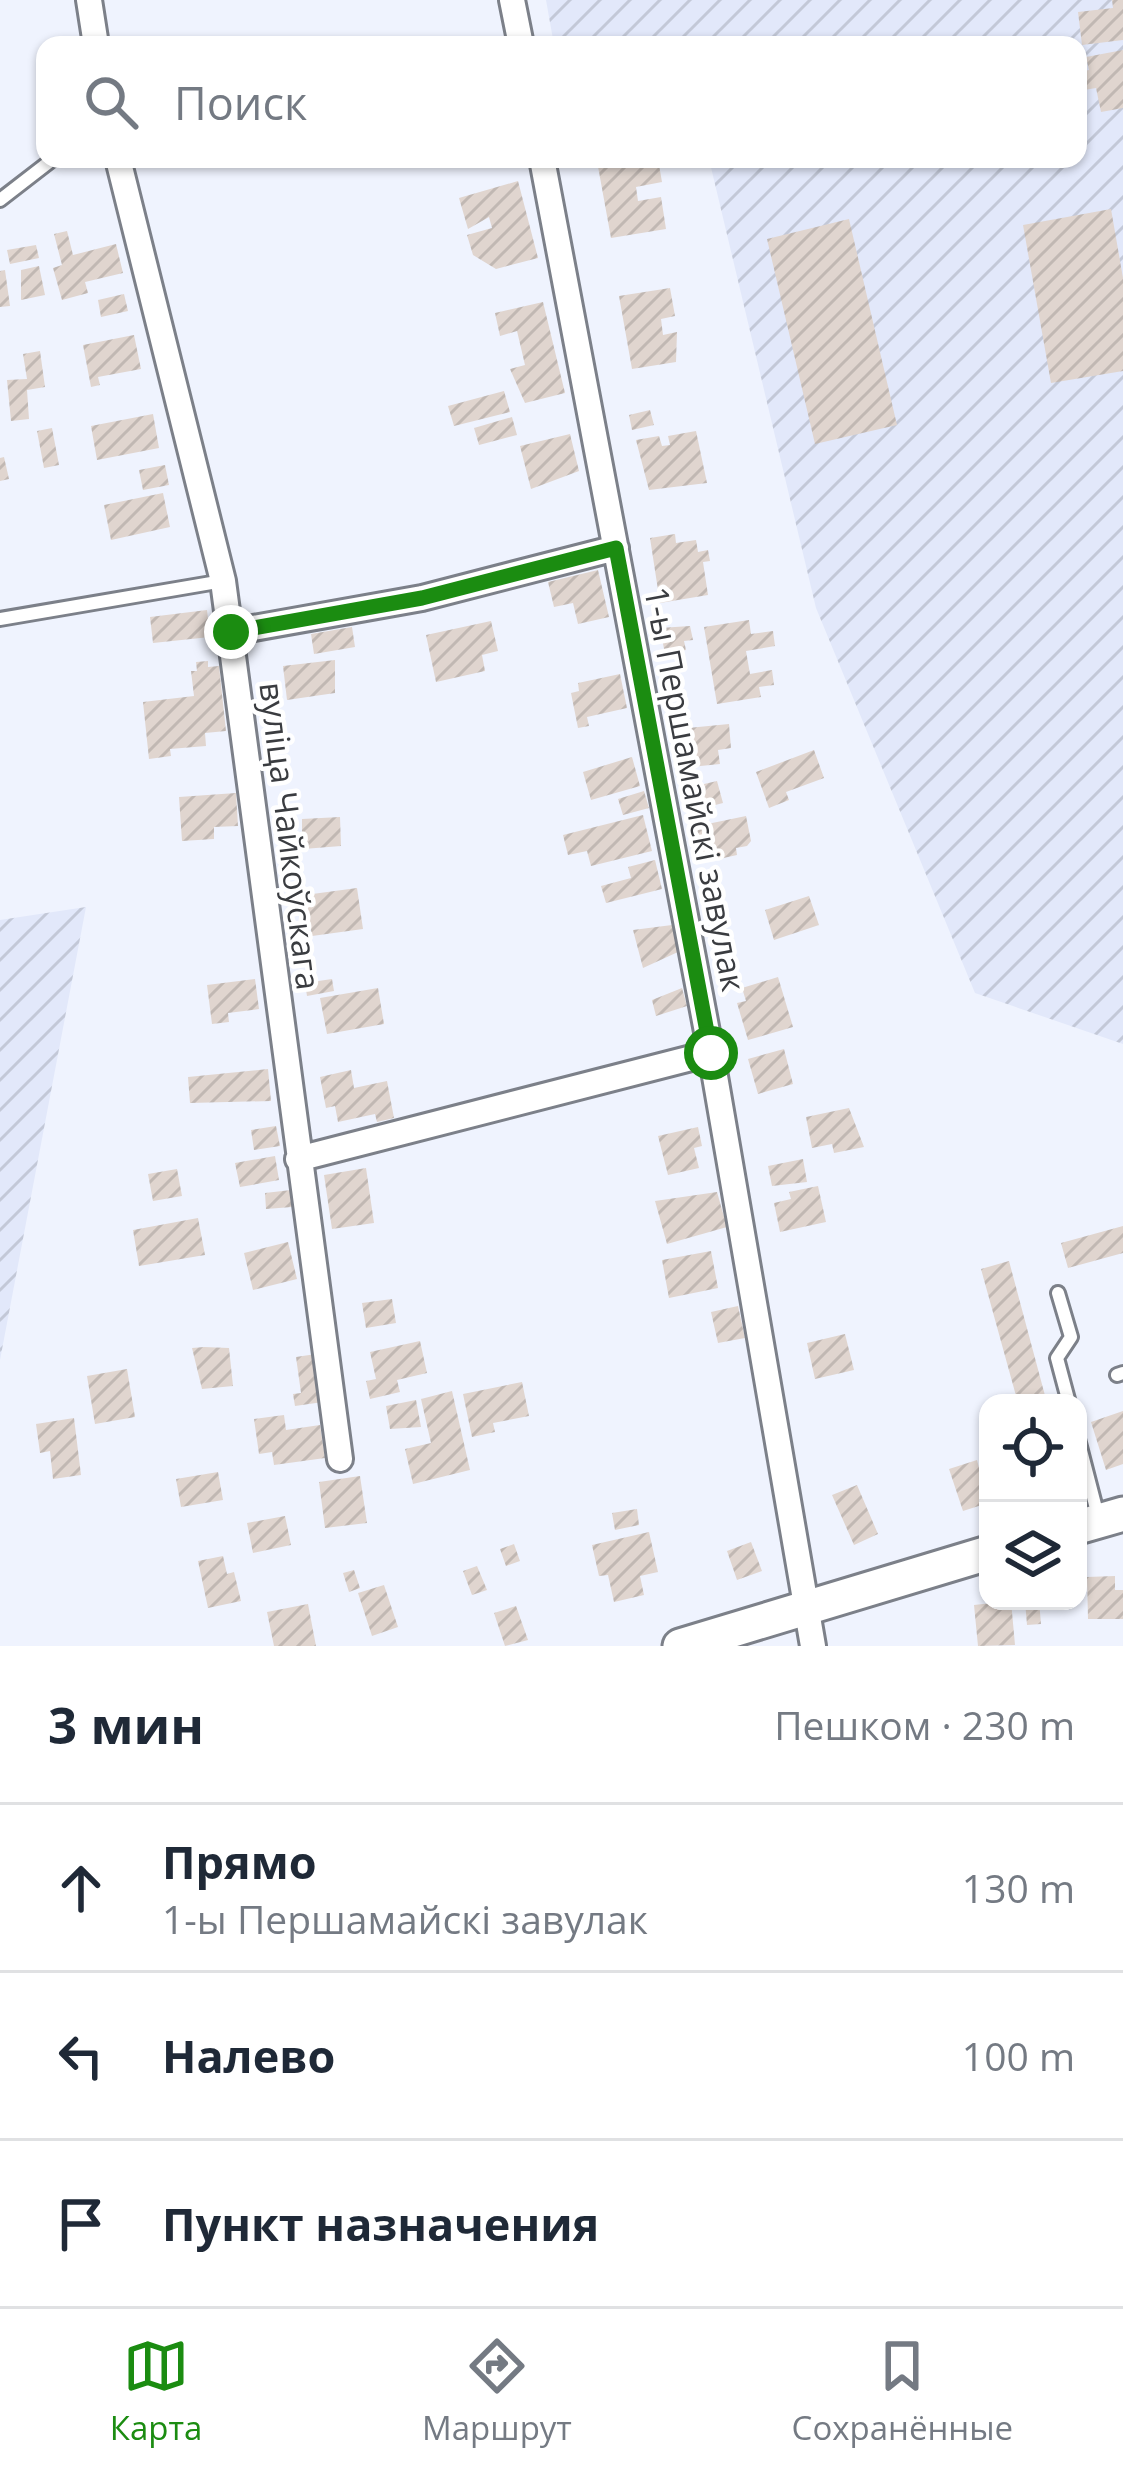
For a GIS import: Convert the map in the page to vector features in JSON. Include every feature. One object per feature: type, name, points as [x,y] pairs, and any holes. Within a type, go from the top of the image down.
[{"type":"street","points":[[89,0],[95,36]]},
{"type":"street","points":[[512,0],[519,36]]},
{"type":"street","name":"вуліца Чайкоўскага","points":[[120,168],[223,581],[340,1459]]},
{"type":"street","name":"1-ы Першамайскі завулак","points":[[544,168],[711,1053],[813,1646]]},
{"type":"street","points":[[231,632],[422,598],[616,548]]},
{"type":"street","points":[[298,1159],[711,1053]]},
{"type":"street","points":[[680,1646],[979,1556]]},
{"type":"lane","points":[[0,200],[41,168]]},
{"type":"lane","points":[[0,619],[223,581]]},
{"type":"lane","points":[[1058,1293],[1071,1337],[1057,1358],[1067,1394]]},
{"type":"lane","points":[[1087,1473],[1100,1521]]},
{"type":"shaded area","points":[[546,0],[1123,0],[1123,1044],[975,993],[816,608],[711,168],[1087,168],[1087,36],[552,36]]},
{"type":"shaded area","points":[[86,907],[0,1360],[0,920]]},
{"type":"building","points":[[1112,0],[1123,0],[1123,40],[1087,44],[1087,36],[1081,36],[1078,12],[1113,8]]},
{"type":"building","points":[[1123,50],[1123,108],[1101,112],[1096,88],[1087,90],[1087,57]]},
{"type":"building","points":[[598,168],[660,168],[662,182],[636,187],[638,201],[661,197],[666,229],[611,238]]},
{"type":"building","points":[[518,181],[538,258],[496,269],[473,255],[467,235],[492,228],[489,217],[468,229],[459,198]]},
{"type":"building","points":[[1111,209],[1123,278],[1123,371],[1051,383],[1023,225]]},
{"type":"building","points":[[849,219],[897,425],[815,444],[767,239]]},
{"type":"building","points":[[67,231],[73,255],[116,244],[123,273],[85,282],[88,293],[62,300],[53,268],[62,265],[54,234]]},
{"type":"building","points":[[36,245],[39,258],[10,264],[7,250]]},
{"type":"building","points":[[39,266],[45,295],[21,300],[21,270]]},
{"type":"building","points":[[5,270],[10,306],[0,307],[0,271]]},
{"type":"building","points":[[670,288],[675,316],[661,319],[663,335],[677,332],[676,362],[632,369],[619,296]]},
{"type":"building","points":[[124,294],[128,311],[101,317],[98,300]]},
{"type":"building","points":[[543,302],[565,393],[525,403],[510,369],[525,365],[517,331],[500,336],[495,313]]},
{"type":"building","points":[[134,335],[141,369],[98,377],[100,385],[91,387],[83,345]]},
{"type":"building","points":[[40,351],[45,387],[27,390],[29,419],[11,421],[7,380],[27,379],[23,354]]},
{"type":"building","points":[[504,391],[510,412],[454,426],[448,406]]},
{"type":"building","points":[[650,410],[654,425],[632,430],[629,415]]},
{"type":"building","points":[[153,414],[159,448],[97,460],[91,426]]},
{"type":"building","points":[[512,417],[517,435],[479,445],[474,428]]},
{"type":"building","points":[[52,428],[59,465],[44,468],[37,431]]},
{"type":"building","points":[[696,431],[707,483],[649,490],[636,440],[659,436],[662,446],[670,445],[668,436]]},
{"type":"building","points":[[570,434],[579,471],[531,489],[520,446]]},
{"type":"building","points":[[4,457],[9,479],[0,481],[0,458]]},
{"type":"building","points":[[165,465],[169,485],[143,490],[139,470]]},
{"type":"building","points":[[163,493],[170,527],[111,540],[104,505]]},
{"type":"building","points":[[675,534],[676,543],[696,540],[698,552],[708,550],[710,561],[703,562],[708,595],[660,603],[650,538]]},
{"type":"building","points":[[598,570],[609,617],[578,624],[573,603],[554,607],[548,582]]},
{"type":"building","points":[[207,610],[210,637],[153,643],[150,617]]},
{"type":"building","points":[[749,620],[751,634],[773,631],[775,646],[746,651],[750,674],[772,670],[774,685],[759,687],[761,697],[717,704],[704,627]]},
{"type":"building","points":[[491,621],[498,651],[482,655],[485,671],[436,682],[426,635]]},
{"type":"building","points":[[690,626],[693,640],[684,641],[686,650],[665,654],[660,628]]},
{"type":"building","points":[[352,627],[355,647],[314,654],[311,634]]},
{"type":"building","points":[[335,660],[335,693],[287,700],[283,666]]},
{"type":"building","points":[[208,661],[208,667],[219,666],[226,731],[205,733],[206,746],[170,749],[171,756],[149,759],[143,702],[194,696],[191,671],[197,671],[196,662]]},
{"type":"building","points":[[620,674],[627,708],[587,717],[589,726],[578,728],[571,693],[579,691],[578,683]]},
{"type":"building","points":[[729,724],[731,748],[718,750],[720,764],[681,768],[678,729]]},
{"type":"building","points":[[814,750],[824,778],[786,792],[789,800],[769,808],[756,772]]},
{"type":"building","points":[[632,757],[640,786],[591,800],[583,772]]},
{"type":"building","points":[[717,781],[723,803],[692,811],[687,788]]},
{"type":"building","points":[[644,791],[649,808],[623,815],[618,799]]},
{"type":"building","points":[[236,793],[238,826],[214,827],[214,839],[182,841],[179,797]]},
{"type":"building","points":[[643,815],[652,851],[591,866],[587,851],[568,855],[563,835]]},
{"type":"building","points":[[746,816],[751,841],[747,846],[736,848],[737,855],[701,863],[693,827]]},
{"type":"building","points":[[340,817],[341,846],[291,850],[290,836],[302,836],[302,819]]},
{"type":"building","points":[[655,860],[662,889],[606,903],[601,886],[631,878],[628,867]]},
{"type":"building","points":[[357,888],[363,929],[312,936],[305,895]]},
{"type":"building","points":[[809,896],[819,925],[774,940],[765,910]]},
{"type":"building","points":[[672,925],[678,952],[643,968],[633,930]]},
{"type":"building","points":[[778,977],[793,1027],[748,1040],[737,1003],[746,1001],[742,988]]},
{"type":"building","points":[[255,979],[259,1009],[228,1013],[229,1022],[212,1024],[207,985]]},
{"type":"building","points":[[332,979],[334,991],[307,996],[305,983]]},
{"type":"building","points":[[378,988],[384,1024],[327,1034],[320,998]]},
{"type":"building","points":[[682,988],[687,1006],[656,1016],[652,1000]]},
{"type":"building","points":[[784,1049],[793,1084],[758,1094],[748,1059]]},
{"type":"building","points":[[268,1069],[271,1101],[190,1103],[188,1077]]},
{"type":"building","points":[[351,1070],[354,1088],[387,1081],[394,1118],[377,1122],[375,1114],[338,1122],[335,1106],[326,1108],[320,1077]]},
{"type":"building","points":[[849,1108],[864,1147],[834,1153],[832,1144],[812,1148],[806,1117]]},
{"type":"building","points":[[276,1126],[280,1146],[254,1150],[251,1130]]},
{"type":"building","points":[[698,1127],[702,1146],[694,1148],[699,1168],[668,1175],[658,1136]]},
{"type":"building","points":[[275,1156],[279,1180],[240,1187],[235,1163]]},
{"type":"building","points":[[803,1159],[807,1182],[772,1186],[768,1166]]},
{"type":"building","points":[[366,1168],[374,1223],[332,1229],[324,1175]]},
{"type":"building","points":[[177,1169],[182,1196],[153,1201],[148,1174]]},
{"type":"building","points":[[818,1186],[826,1222],[780,1232],[774,1203],[791,1199],[789,1192]]},
{"type":"building","points":[[291,1190],[292,1207],[266,1209],[265,1193]]},
{"type":"building","points":[[717,1192],[727,1227],[667,1244],[655,1201]]},
{"type":"building","points":[[198,1218],[205,1255],[139,1266],[133,1230]]},
{"type":"building","points":[[1123,1226],[1123,1253],[1068,1268],[1061,1243]]},
{"type":"building","points":[[288,1242],[297,1279],[253,1290],[244,1253]]},
{"type":"building","points":[[711,1251],[718,1288],[669,1298],[662,1260]]},
{"type":"building","points":[[1009,1261],[1045,1394],[1016,1394],[981,1269]]},
{"type":"building","points":[[392,1299],[396,1323],[366,1328],[362,1303]]},
{"type":"building","points":[[738,1306],[745,1338],[718,1343],[711,1312]]},
{"type":"building","points":[[845,1334],[854,1370],[815,1379],[807,1343]]},
{"type":"building","points":[[420,1341],[427,1373],[397,1380],[400,1392],[370,1399],[366,1381],[376,1379],[370,1352]]},
{"type":"building","points":[[192,1348],[229,1348],[233,1386],[202,1389]]},
{"type":"building","points":[[316,1354],[323,1402],[295,1406],[293,1394],[301,1393],[296,1357]]},
{"type":"building","points":[[127,1369],[135,1417],[95,1424],[87,1376]]},
{"type":"building","points":[[522,1382],[529,1416],[493,1423],[495,1432],[472,1437],[463,1394]]},
{"type":"building","points":[[452,1391],[470,1470],[413,1484],[405,1449],[431,1443],[421,1399]]},
{"type":"building","points":[[416,1400],[421,1427],[390,1429],[386,1406]]},
{"type":"building","points":[[1123,1411],[1123,1464],[1106,1470],[1091,1422]]},
{"type":"building","points":[[284,1415],[286,1430],[320,1425],[325,1458],[274,1465],[272,1452],[259,1454],[254,1419]]},
{"type":"building","points":[[74,1418],[81,1475],[53,1479],[50,1451],[40,1453],[36,1424]]},
{"type":"building","points":[[977,1460],[979,1506],[963,1511],[949,1469]]},
{"type":"building","points":[[218,1472],[223,1500],[181,1507],[176,1479]]},
{"type":"building","points":[[360,1476],[367,1523],[325,1528],[319,1482]]},
{"type":"building","points":[[857,1485],[878,1534],[854,1545],[832,1495]]},
{"type":"building","points":[[637,1509],[639,1525],[615,1530],[612,1513]]},
{"type":"building","points":[[285,1516],[291,1545],[253,1553],[247,1523]]},
{"type":"building","points":[[649,1532],[658,1572],[640,1576],[644,1595],[614,1602],[608,1575],[599,1576],[592,1545]]},
{"type":"building","points":[[751,1542],[762,1571],[737,1580],[727,1551]]},
{"type":"building","points":[[514,1544],[520,1561],[506,1566],[500,1549]]},
{"type":"building","points":[[223,1556],[227,1574],[234,1572],[241,1601],[208,1608],[198,1561]]},
{"type":"building","points":[[477,1566],[487,1590],[472,1595],[463,1571]]},
{"type":"building","points":[[354,1570],[360,1588],[349,1592],[343,1573]]},
{"type":"building","points":[[1115,1576],[1115,1590],[1123,1590],[1123,1619],[1088,1619],[1087,1577]]},
{"type":"building","points":[[384,1585],[398,1627],[372,1636],[358,1593]]},
{"type":"building","points":[[308,1604],[316,1646],[274,1646],[267,1612]]},
{"type":"building","points":[[979,1604],[979,1610],[1012,1610],[1015,1645],[978,1646],[974,1605]]},
{"type":"building","points":[[516,1606],[528,1640],[505,1646],[494,1613]]},
{"type":"building","points":[[1026,1610],[1040,1610],[1041,1624],[1027,1625]]},
{"type":"route","points":[[231,632],[422,598],[616,548],[711,1053]]}]
